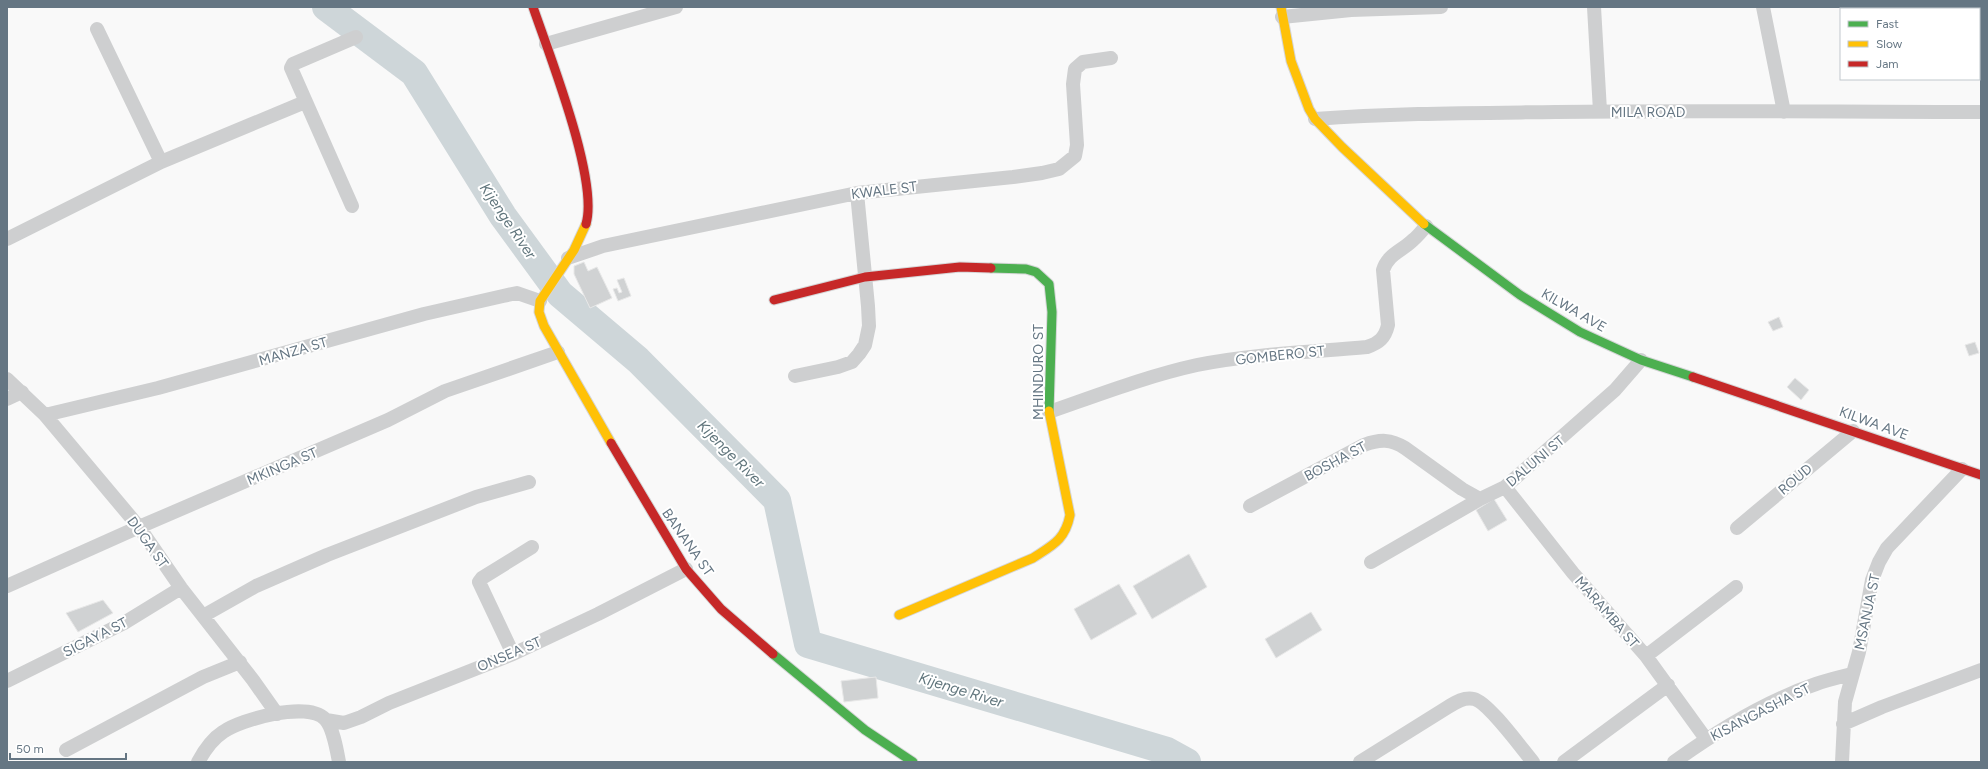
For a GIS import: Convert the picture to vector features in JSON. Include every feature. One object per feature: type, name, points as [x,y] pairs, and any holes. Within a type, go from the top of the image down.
[{"type":"street","points":[[533,7],[574,131],[586,183],[587,218],[582,234],[543,297]]},
{"type":"street","points":[[546,44],[676,7]]},
{"type":"street","points":[[1281,12],[1441,7]]},
{"type":"street","points":[[1594,7],[1600,111]]},
{"type":"street","points":[[1763,7],[1784,112]]},
{"type":"street","name":"KILWA AVE","points":[[1281,12],[1291,61],[1309,109],[1315,119],[1342,147],[1426,226],[1526,299],[1580,332],[1641,360],[1765,400],[1981,475]]},
{"type":"street","points":[[97,29],[161,162]]},
{"type":"street","points":[[352,206],[291,68],[293,64],[356,37]]},
{"type":"street","name":"KWALE ST","points":[[568,258],[604,246],[857,192],[1042,174],[1059,169],[1074,156],[1077,145],[1074,84],[1075,69],[1083,62],[1111,58]]},
{"type":"street","points":[[7,239],[161,162],[306,102]]},
{"type":"street","name":"MILA ROAD","points":[[1315,119],[1374,114],[1600,111],[1981,112]]},
{"type":"street","points":[[795,376],[838,367],[852,362],[865,345],[869,326],[857,192]]},
{"type":"street","name":"GOMBERO ST","points":[[1049,412],[1111,390],[1198,365],[1250,357],[1367,347],[1374,345],[1383,337],[1388,325],[1382,270],[1385,262],[1413,240],[1426,226]]},
{"type":"street","name":"MHINDURO ST","points":[[774,300],[865,278],[960,267],[1014,268],[1036,272],[1049,284],[1051,291],[1049,412],[1070,514],[1067,530],[1053,544],[1034,558],[899,615]]},
{"type":"street","name":"MANZA ST","points":[[45,415],[158,388],[424,314],[517,293],[543,297]]},
{"type":"street","name":"BANANA ST","points":[[543,297],[539,312],[544,326],[648,510],[686,569],[722,609],[772,654],[842,713],[911,762]]},
{"type":"street","name":"MKINGA ST","points":[[7,586],[139,527],[388,420],[445,390],[558,352]]},
{"type":"street","name":"DALUNI ST","points":[[1371,562],[1480,499],[1505,487],[1615,390],[1641,360]]},
{"type":"street","name":"DUGA ST","points":[[7,379],[45,415],[139,527],[181,588],[240,662],[277,714]]},
{"type":"street","points":[[7,399],[22,392]]},
{"type":"street","name":"ROUD","points":[[1737,528],[1853,431]]},
{"type":"street","name":"BOSHA ST","points":[[1250,506],[1364,445],[1375,441],[1386,440],[1396,442],[1406,448],[1462,489],[1480,499]]},
{"type":"street","name":"MSANJA ST","points":[[1842,762],[1845,702],[1859,652],[1872,580],[1879,562],[1887,548],[1962,469]]},
{"type":"street","points":[[203,616],[256,586],[327,555],[476,497],[529,482]]},
{"type":"street","name":"MARAMBA ST","points":[[1505,487],[1573,574],[1646,656],[1706,739]]},
{"type":"street","points":[[513,654],[479,582],[482,578],[532,547]]},
{"type":"street","name":"ONSEA ST","points":[[198,762],[211,742],[223,732],[242,723],[277,714],[300,711],[317,713],[326,720],[344,723],[361,717],[389,703],[513,654],[598,614],[686,569]]},
{"type":"street","points":[[1646,656],[1736,587]]},
{"type":"street","name":"SIGAYA ST","points":[[7,681],[124,623],[181,588]]},
{"type":"street","points":[[66,750],[204,677],[240,662]]},
{"type":"street","points":[[1843,724],[1882,707],[1981,670]]},
{"type":"street","name":"KISANGASHA ST","points":[[1674,762],[1706,739],[1793,692],[1817,683],[1852,674]]},
{"type":"street","points":[[1564,762],[1668,685]]},
{"type":"street","points":[[1360,762],[1448,706],[1460,700],[1476,699],[1490,710],[1533,762]]},
{"type":"street","points":[[326,720],[335,741],[339,762]]},
{"type":"building","points":[[584,262],[588,271],[597,267],[612,298],[590,308],[574,274],[574,266]]},
{"type":"building","points":[[624,278],[631,296],[618,301],[613,289],[617,288],[619,293],[622,292],[617,280]]},
{"type":"building","points":[[1779,317],[1783,327],[1773,331],[1768,322]]},
{"type":"building","points":[[1975,342],[1979,353],[1969,356],[1965,345]]},
{"type":"building","points":[[1795,378],[1809,390],[1801,400],[1787,387]]},
{"type":"building","points":[[1494,499],[1507,520],[1488,531],[1476,510]]},
{"type":"building","points":[[1189,554],[1207,587],[1152,619],[1133,586]]},
{"type":"building","points":[[1119,584],[1137,614],[1091,640],[1074,609]]},
{"type":"building","points":[[103,600],[113,613],[78,632],[66,613]]},
{"type":"building","points":[[1311,612],[1322,630],[1276,658],[1265,639]]},
{"type":"building","points":[[876,677],[878,698],[844,702],[841,681]]},
{"type":"waterway","name":"Kijenge River","points":[[326,7],[414,73],[503,216],[560,294],[638,360],[777,500],[808,644],[1167,751],[1187,762]]},
{"type":"traffic: fast","points":[[1424,224],[1520,295],[1580,332],[1641,360],[1693,377]]},
{"type":"traffic: fast","points":[[991,268],[1026,269],[1036,272],[1049,284],[1052,312],[1049,411]]},
{"type":"traffic: fast","points":[[773,654],[865,730],[913,762]]},
{"type":"traffic: slow","points":[[1281,7],[1291,61],[1309,109],[1315,119],[1342,147],[1424,224]]},
{"type":"traffic: slow","points":[[586,224],[574,250],[540,301],[539,312],[544,326],[611,443]]},
{"type":"traffic: slow","points":[[899,615],[1033,558],[1052,545],[1061,536],[1065,530],[1070,515],[1049,411]]},
{"type":"traffic: jam","points":[[533,7],[560,85],[579,148],[588,204],[586,224]]},
{"type":"traffic: jam","points":[[774,300],[865,277],[960,267],[991,268]]},
{"type":"traffic: jam","points":[[1693,377],[1981,475]]},
{"type":"traffic: jam","points":[[611,443],[686,569],[721,609],[773,654]]}]
